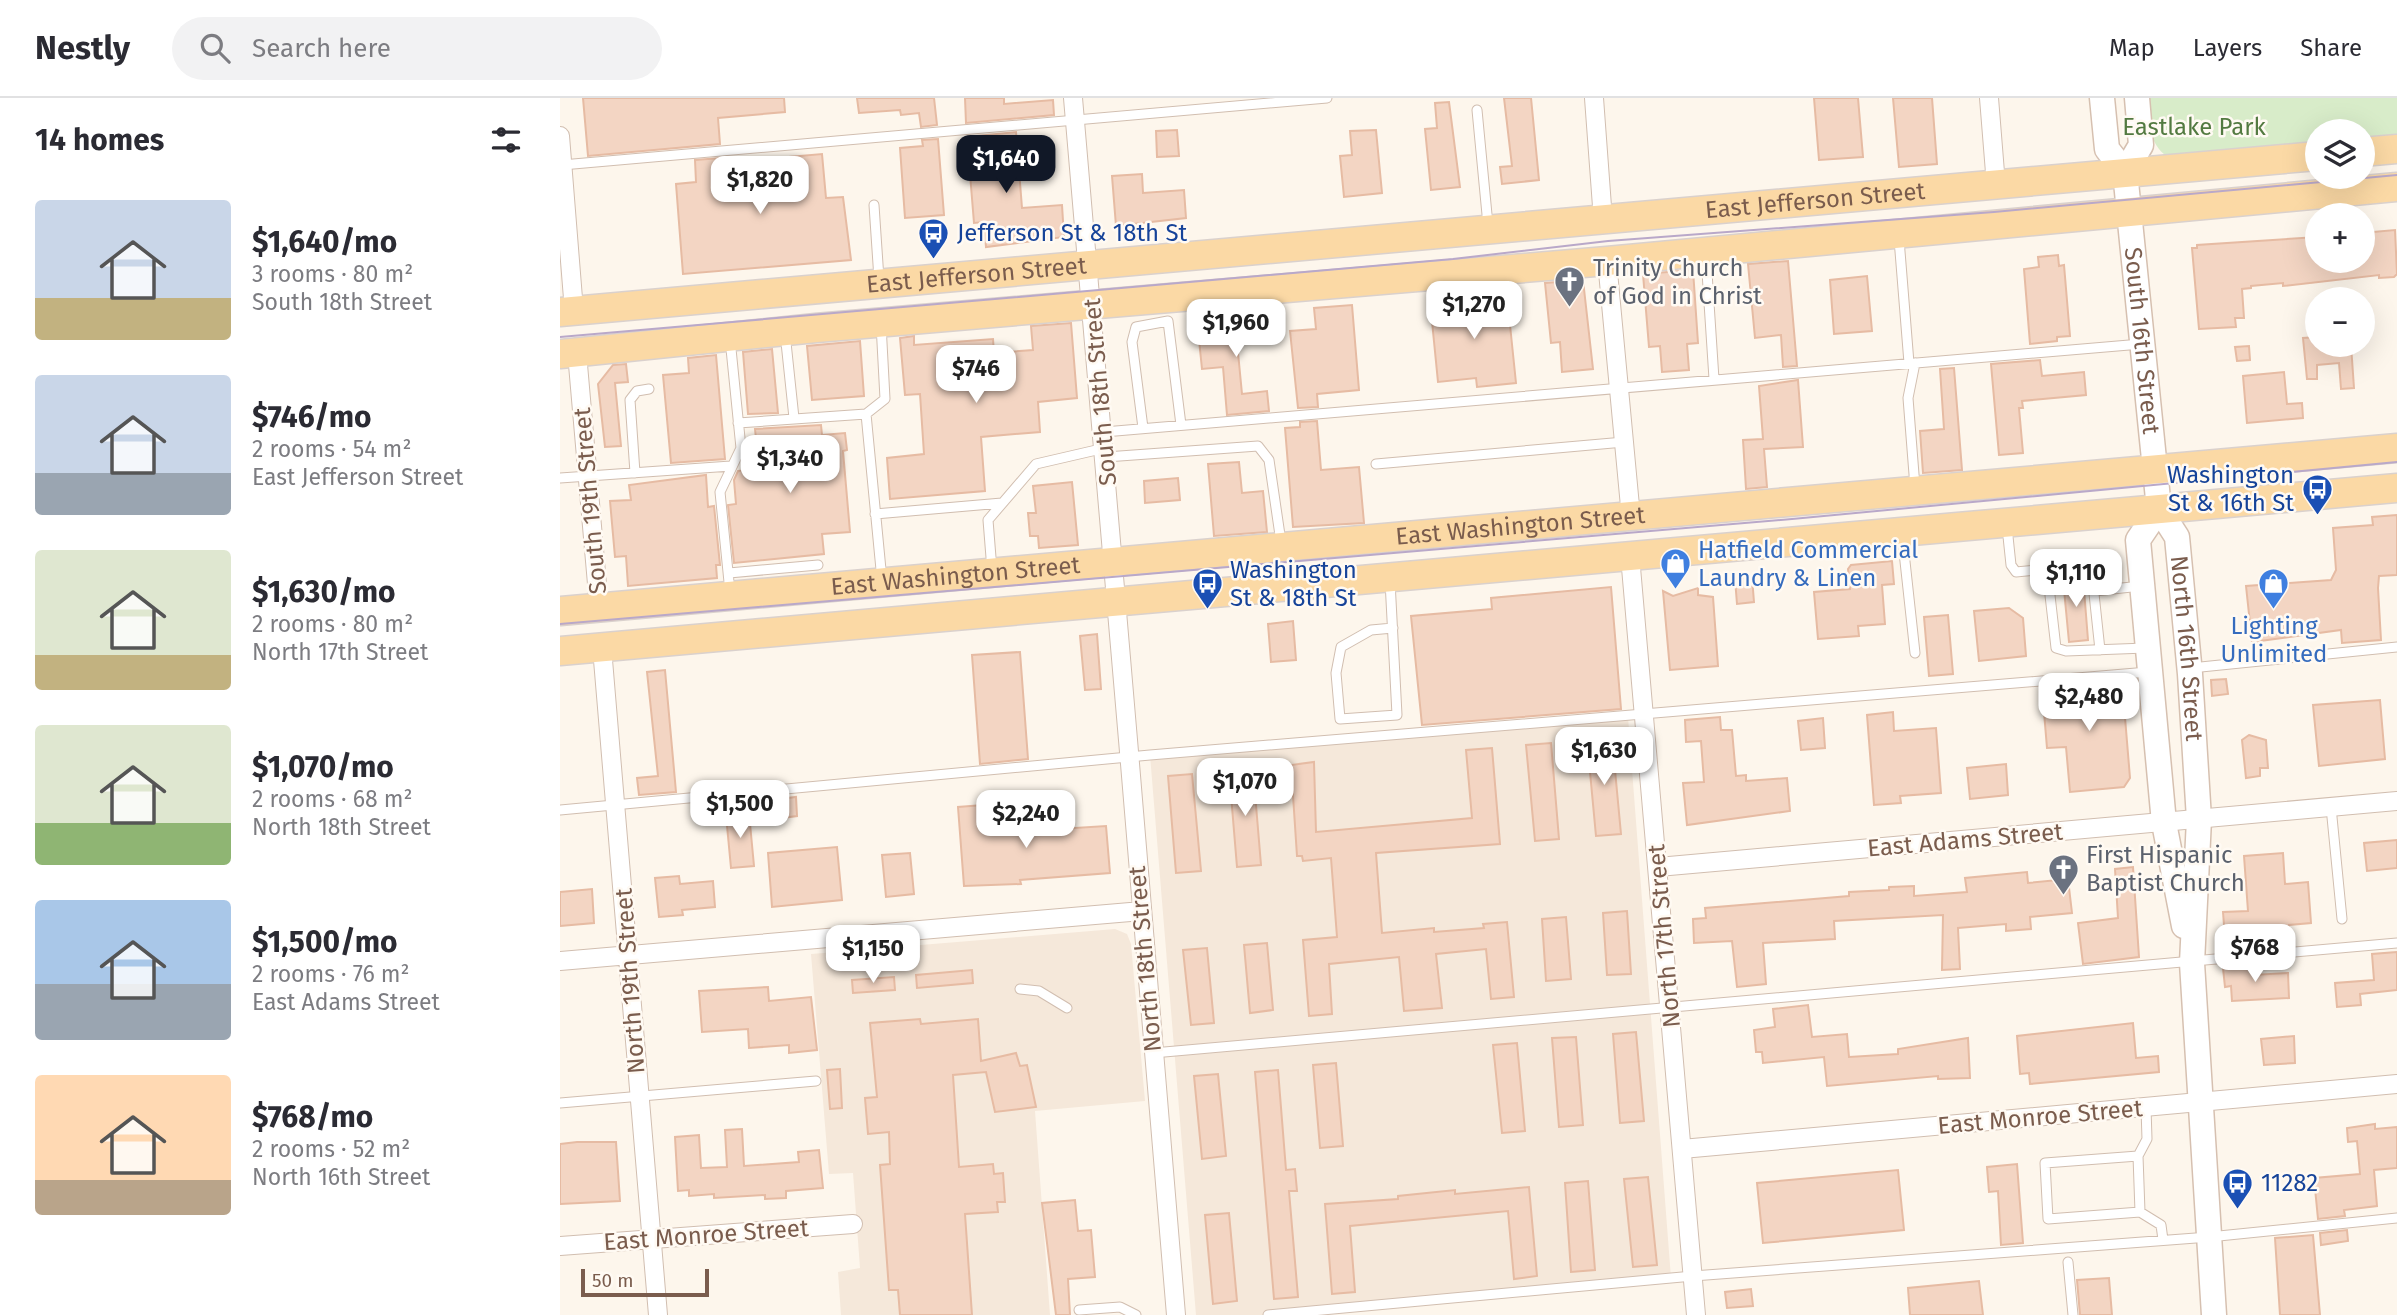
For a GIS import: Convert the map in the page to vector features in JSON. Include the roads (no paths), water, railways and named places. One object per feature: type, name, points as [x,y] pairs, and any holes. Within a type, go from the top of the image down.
[{"type":"main road","name":"South 16th Street","points":[[2102,98],[2107,149],[2125,172],[2159,509]]},
{"type":"main road","points":[[2125,172],[2141,145],[2137,98]]},
{"type":"main road","points":[[2375,151],[2396,149]]},
{"type":"main road","name":"East Jefferson Street","points":[[567,312],[2305,157]]},
{"type":"main road","name":"East Jefferson Street","points":[[568,354],[816,328],[1092,304],[1158,311],[1529,265],[1608,261],[2397,187]]},
{"type":"main road","name":"East Jefferson Street","points":[[1312,246],[1529,265]]},
{"type":"main road","name":"East Jefferson Street","points":[[641,306],[816,328]]},
{"type":"main road","name":"East Washington Street","points":[[560,611],[642,604],[730,585],[882,582],[992,573],[1915,493],[2397,448]]},
{"type":"main road","name":"East Washington Street","points":[[560,651],[2397,488]]},
{"type":"main road","name":"North 16th Street","points":[[2192,963],[2164,823],[2138,540],[2159,509],[2177,537],[2189,668],[2199,819],[2192,963],[2214,1315]]},
{"type":"main road","points":[[1711,510],[1897,533]]},
{"type":"main road","name":"East Washington Street","points":[[642,604],[858,625]]},
{"type":"street","name":"South 18th Street","points":[[1073,98],[1118,602]]},
{"type":"street","points":[[1594,98],[1603,220]]},
{"type":"street","points":[[1989,98],[1996,185]]},
{"type":"street","points":[[560,136],[567,312]]},
{"type":"street","points":[[1608,261],[1631,517]]},
{"type":"street","name":"South 19th Street","points":[[568,354],[588,475],[599,607]]},
{"type":"street","name":"North 17th Street","points":[[1630,556],[1696,1315]]},
{"type":"street","name":"North 18th Street","points":[[1118,602],[1128,757],[1176,1315]]},
{"type":"street","name":"North 19th Street","points":[[602,648],[658,1315]]},
{"type":"street","name":"East Adams Street","points":[[1658,867],[2397,801]]},
{"type":"street","points":[[560,961],[1142,911]]},
{"type":"street","name":"East Monroe Street","points":[[1682,1149],[2397,1084]]},
{"type":"street","name":"East Monroe Street","points":[[560,1246],[853,1224]]},
{"type":"lane","points":[[561,165],[1327,98]]},
{"type":"lane","points":[[1478,110],[1488,230]]},
{"type":"lane","points":[[874,205],[880,284]]},
{"type":"lane","points":[[1899,234],[1912,363],[1908,398],[1915,493]]},
{"type":"lane","points":[[1705,251],[1714,379]]},
{"type":"lane","points":[[1143,428],[1132,342],[1136,327],[1158,311],[1168,321],[1181,425]]},
{"type":"lane","points":[[738,423],[866,414],[884,399],[880,322]]},
{"type":"lane","points":[[785,331],[794,418]]},
{"type":"lane","points":[[730,337],[741,448],[720,492],[730,585],[818,565]]},
{"type":"lane","points":[[992,573],[988,520],[1036,464],[1105,446],[1143,428],[2143,344]]},
{"type":"lane","points":[[635,473],[630,400],[638,391],[649,389]]},
{"type":"lane","points":[[866,414],[882,582]]},
{"type":"lane","points":[[1376,464],[1624,442]]},
{"type":"lane","points":[[1105,446],[1258,446],[1269,460],[1282,547]]},
{"type":"lane","points":[[560,478],[731,466]]},
{"type":"lane","points":[[875,514],[1002,503]]},
{"type":"lane","points":[[2006,523],[2011,565],[2016,572],[2084,565],[2092,575],[2100,650]]},
{"type":"lane","points":[[1897,533],[1916,653]]},
{"type":"lane","points":[[2047,569],[2056,648],[2100,650],[2149,660]]},
{"type":"lane","points":[[1390,578],[1397,715],[1340,719],[1336,673],[1341,647],[1371,630],[1392,628]]},
{"type":"lane","points":[[2094,591],[2142,586]]},
{"type":"lane","points":[[2189,668],[2397,647]]},
{"type":"lane","points":[[560,810],[1128,757],[1644,716],[2149,660]]},
{"type":"lane","points":[[2331,807],[2342,919]]},
{"type":"lane","points":[[1153,1053],[2397,943]]},
{"type":"lane","points":[[1020,989],[1039,991],[1067,1008]]},
{"type":"lane","points":[[560,1103],[816,1081]]},
{"type":"lane","points":[[2140,1212],[2138,1156],[2147,1139],[2146,1108]]},
{"type":"lane","points":[[2138,1156],[2045,1163],[2048,1219],[2140,1212],[2161,1225],[2163,1240]]},
{"type":"lane","points":[[1268,1315],[1693,1276],[2209,1237],[2397,1218]]},
{"type":"lane","points":[[2068,1262],[2073,1315]]},
{"type":"lane","points":[[1079,1310],[1120,1307],[1136,1315]]},
{"type":"tram line","points":[[560,337],[1453,259],[1608,241],[1994,212],[2397,175]]},
{"type":"tram line","points":[[560,624],[1792,519],[2397,462]]},
{"type":"place","name":"Jefferson St & 18th St","points":[[934,260]]},
{"type":"place","name":"Trinity Church of God in Christ","points":[[1570,309]]},
{"type":"place","name":"Washington St & 16th St","points":[[2317,516]]},
{"type":"place","name":"Hatfield Commercial Laundry & Linen","points":[[1675,591]]},
{"type":"place","name":"Washington St & 18th St","points":[[1207,611]]},
{"type":"place","name":"Lighting Unlimited","points":[[2274,611]]},
{"type":"place","name":"First Hispanic Baptist Church","points":[[2063,896]]},
{"type":"place","name":"11282","points":[[2238,1210]]},
{"type":"park label","name":"Eastlake Park","points":[[2194,127]]}]
